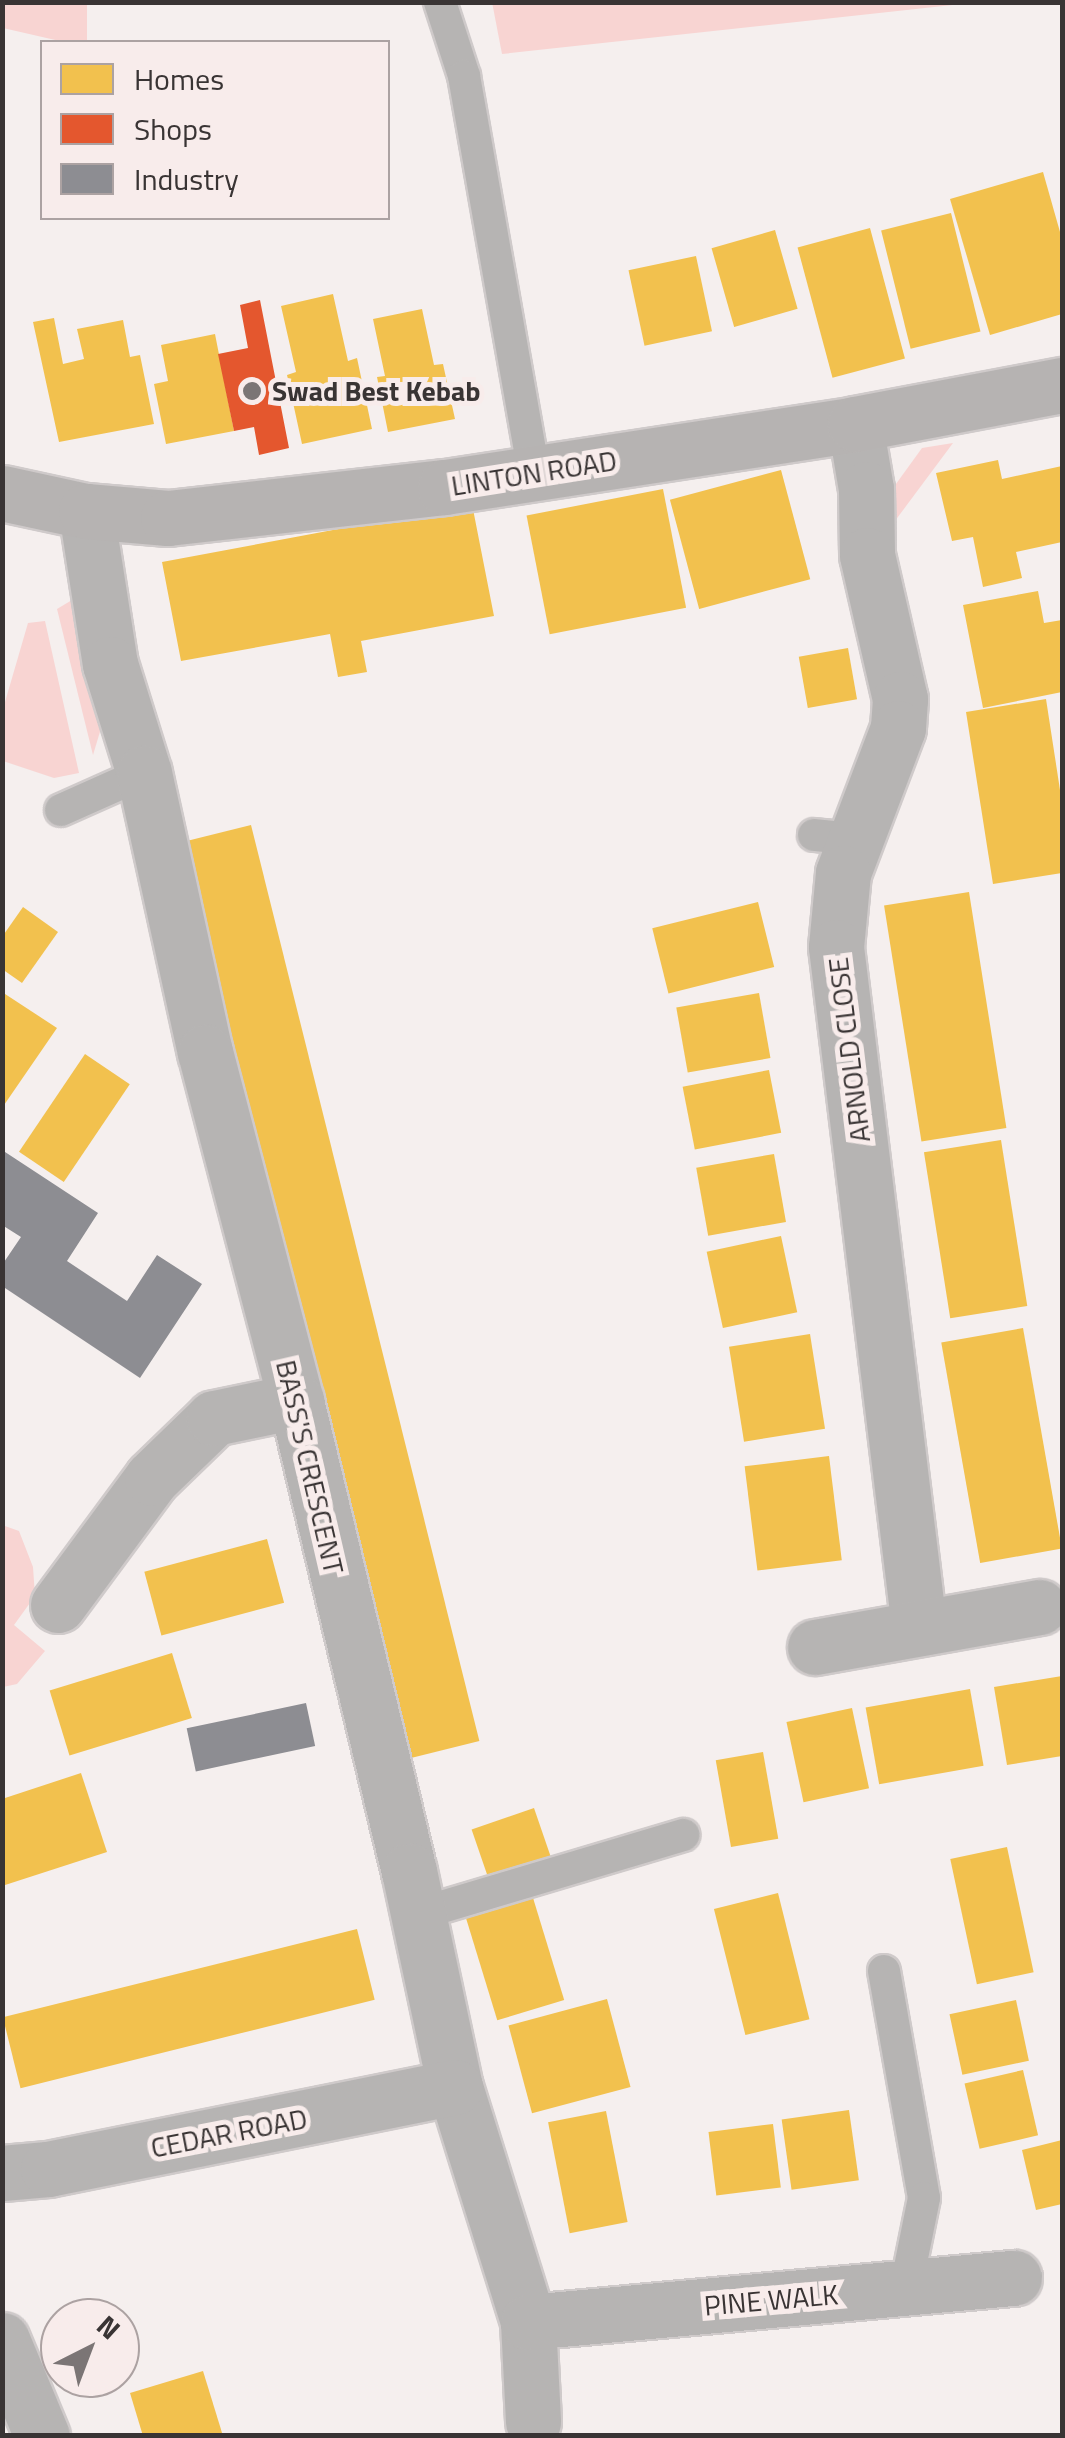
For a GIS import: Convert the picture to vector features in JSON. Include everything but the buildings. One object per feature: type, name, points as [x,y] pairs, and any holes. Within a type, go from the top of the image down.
[{"type":"street","name":"LINTON ROAD","points":[[2,494],[86,511],[168,518],[534,474],[855,424],[1062,385]]},
{"type":"street","name":"ARNOLD CLOSE","points":[[855,424],[866,489],[867,555],[900,699],[898,728],[834,837],[844,874],[836,948],[918,1627]]},
{"type":"street","name":"BASS'S CRESCENT","points":[[86,511],[110,664],[144,773],[209,1070],[296,1401],[418,1914],[455,2087],[528,2322],[533,2422]]},
{"type":"street","points":[[58,1605],[152,1478],[214,1418],[296,1401]]},
{"type":"street","points":[[815,1647],[1039,1606]]},
{"type":"street","name":"CEDAR ROAD","points":[[2,2173],[48,2169],[455,2087]]},
{"type":"street","name":"PINE WALK","points":[[528,2322],[1014,2278]]},
{"type":"street","points":[[2,2340],[42,2436]]},
{"type":"lane","points":[[440,2],[464,76],[534,474]]},
{"type":"lane","points":[[61,810],[144,773]]},
{"type":"lane","points":[[418,1914],[682,1835]]},
{"type":"lane","points":[[884,1971],[924,2198],[906,2287]]},
{"type":"shaded area","points":[[3,2],[87,3],[87,40],[55,40],[3,28]]},
{"type":"shaded area","points":[[492,2],[971,2],[971,3],[502,54]]},
{"type":"shaded area","points":[[953,443],[886,533],[888,495],[922,448]]},
{"type":"shaded area","points":[[72,600],[102,725],[93,755],[57,609]]},
{"type":"shaded area","points":[[45,621],[79,773],[54,778],[3,761],[3,709],[28,623]]},
{"type":"shaded area","points":[[2,1525],[19,1531],[33,1567],[35,1596],[14,1625],[45,1651],[17,1684],[3,1687]]},
{"type":"place","name":"Swad Best Kebab","points":[[252,391]]}]
